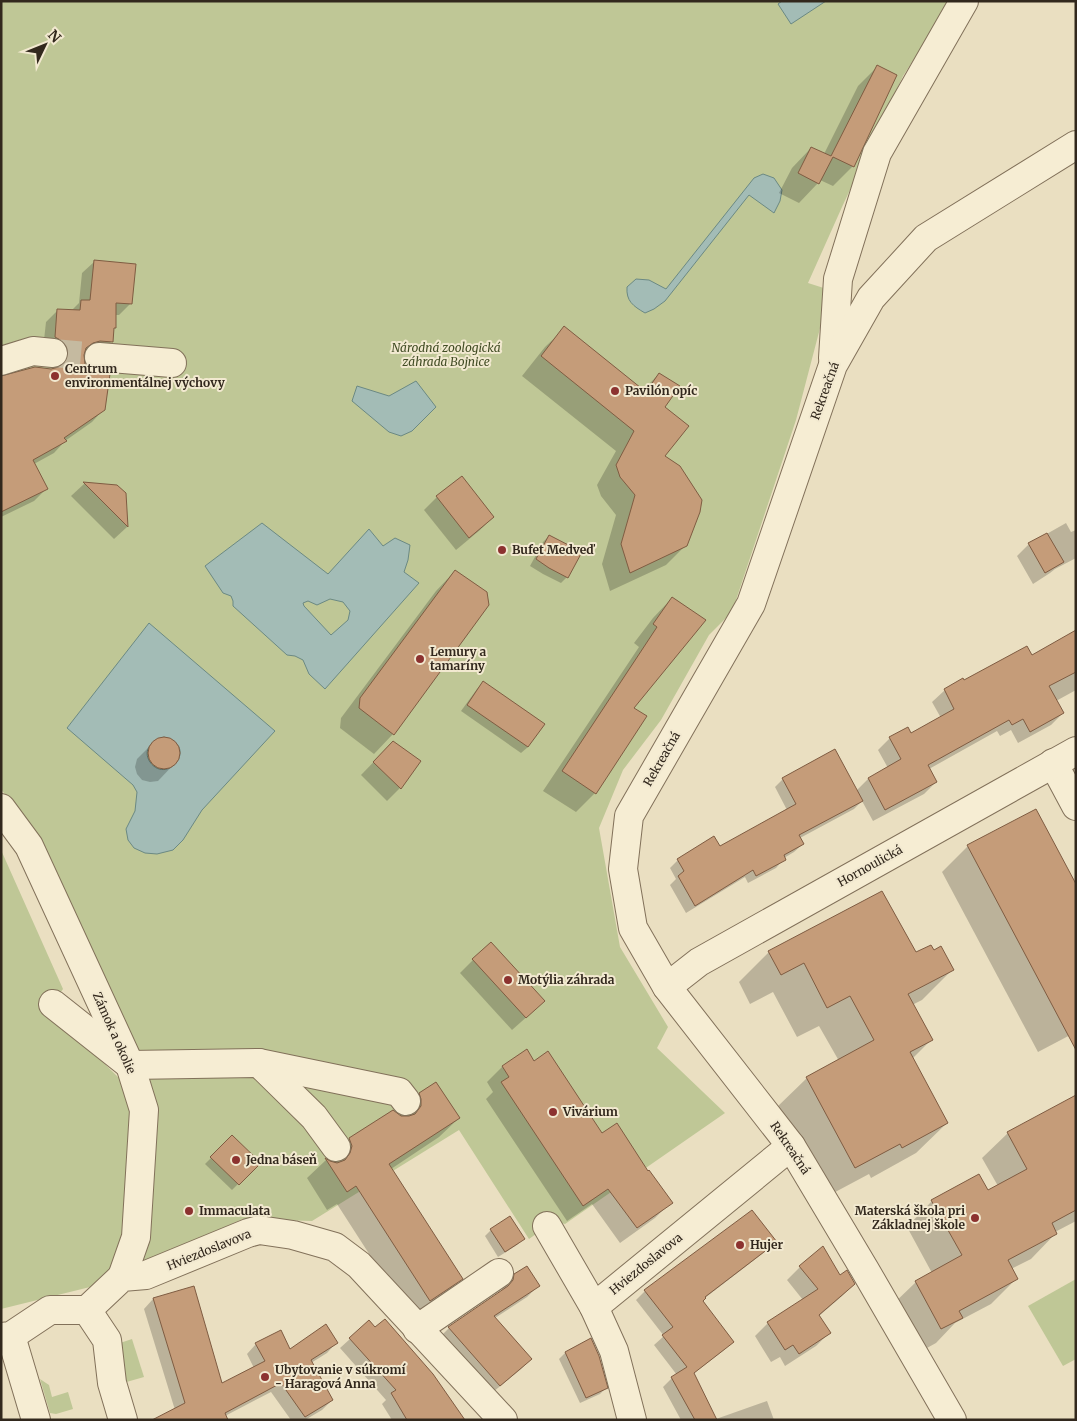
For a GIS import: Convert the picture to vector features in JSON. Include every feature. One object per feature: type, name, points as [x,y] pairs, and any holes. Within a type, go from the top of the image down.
[{"type":"street","points":[[833,365],[838,279],[877,154],[964,1]]},
{"type":"street","name":"Rekreačná","points":[[952,1420],[791,1146],[667,987],[633,928],[623,869],[628,816],[751,604],[833,365],[871,298],[926,238],[1076,145]]},
{"type":"street","points":[[1,362],[33,351],[53,353]]},
{"type":"street","points":[[99,357],[172,363]]},
{"type":"street","points":[[1064,757],[1076,806]]},
{"type":"street","name":"Hornoulická","points":[[667,987],[699,962],[1064,757]]},
{"type":"street","name":"Zámok a okolie","points":[[1,808],[29,846],[130,1065],[144,1110],[136,1238],[122,1277]]},
{"type":"street","points":[[53,1004],[130,1065],[258,1063],[399,1092],[406,1102]]},
{"type":"street","points":[[258,1063],[314,1117],[336,1147]]},
{"type":"street","name":"Hviezdoslavova","points":[[594,1307],[791,1146]]},
{"type":"street","points":[[547,1226],[594,1307],[614,1351],[632,1420]]},
{"type":"street","name":"Hviezdoslavova","points":[[122,1277],[146,1275],[259,1230],[293,1235],[335,1247],[359,1265],[503,1420]]},
{"type":"street","points":[[417,1329],[499,1273]]},
{"type":"street","points":[[36,1420],[6,1336],[50,1310],[87,1310],[122,1277]]},
{"type":"street","points":[[87,1310],[107,1340],[112,1384],[123,1420]]},
{"type":"green space","name":"Národná zoologická záhrada Bojnice","points":[[1,1],[952,1],[903,76],[808,283],[830,290],[796,420],[732,612],[709,635],[661,720],[623,770],[599,828],[620,947],[668,1027],[657,1048],[725,1113],[565,1224],[554,1221],[529,1239],[459,1130],[312,1221],[243,1219],[90,1287],[1,1309],[1,850],[63,989],[49,1009],[118,1077],[138,1053],[32,831],[1,789]]},
{"type":"green space","points":[[1076,1279],[1076,1359],[1063,1366],[1028,1306]]},
{"type":"green space","points":[[132,1339],[144,1377],[123,1383],[120,1343]]},
{"type":"green space","points":[[40,1379],[49,1385],[52,1397],[68,1392],[73,1409],[56,1414],[50,1413]]},
{"type":"water","points":[[782,1],[826,1],[791,24],[778,4]]},
{"type":"water","points":[[763,174],[774,178],[782,190],[780,201],[774,213],[749,195],[665,301],[645,313],[629,300],[627,287],[636,279],[649,280],[666,289],[754,178]]},
{"type":"water","points":[[416,381],[436,407],[412,431],[401,436],[389,432],[352,401],[357,386],[389,396]]},
{"type":"water","points":[[262,523],[328,574],[369,529],[383,546],[395,538],[410,545],[404,572],[419,583],[325,689],[309,674],[303,660],[287,655],[233,606],[231,596],[223,593],[205,566]],"holes":[[[330,599],[343,602],[350,611],[348,620],[331,635],[303,603],[308,601],[317,605]]]},
{"type":"water","points":[[149,623],[275,731],[202,810],[183,840],[173,850],[157,854],[145,853],[134,848],[128,840],[126,829],[135,811],[137,792],[133,785],[67,728]],"holes":[[[164,737],[174,742],[179,748],[180,755],[177,762],[171,767],[164,769],[157,768],[150,762],[147,753],[152,743]]]},
{"type":"building","points":[[877,65],[897,75],[854,167],[833,157],[819,184],[798,173],[811,147],[831,156]]},
{"type":"building","points":[[94,260],[136,264],[132,304],[116,303],[116,328],[114,328],[113,342],[100,341],[93,343],[86,348],[84,355],[85,364],[91,370],[110,374],[105,410],[64,438],[67,441],[33,460],[48,489],[1,512],[1,376],[35,367],[51,369],[59,367],[65,362],[68,355],[67,347],[55,337],[57,309],[80,310],[81,300],[90,300]]},
{"type":"building","points":[[564,326],[646,392],[659,373],[680,386],[665,407],[689,426],[665,456],[680,466],[702,500],[700,512],[687,546],[630,573],[621,544],[635,495],[620,477],[616,465],[634,431],[541,356]]},
{"type":"building","points":[[462,476],[494,517],[469,538],[436,496]]},
{"type":"building","points":[[83,482],[117,485],[126,493],[128,527]]},
{"type":"building","points":[[1047,533],[1064,562],[1045,573],[1028,543]]},
{"type":"building","points":[[549,535],[582,552],[568,578],[536,559]]},
{"type":"building","name":"Lemury a tamaríny","points":[[455,570],[487,592],[489,605],[394,735],[359,708],[360,698]]},
{"type":"building","points":[[672,597],[706,620],[634,708],[647,716],[596,794],[562,771],[657,627],[653,624]]},
{"type":"building","points":[[1076,630],[1076,672],[1049,686],[1064,713],[1030,732],[1023,719],[1012,725],[1009,720],[928,765],[937,782],[885,810],[868,778],[901,759],[889,737],[908,727],[911,733],[954,709],[944,689],[963,678],[964,680],[1027,646],[1032,655]]},
{"type":"building","points":[[483,681],[545,724],[528,747],[467,705]]},
{"type":"building","points":[[164,737],[170,738],[175,742],[179,747],[179,759],[175,764],[170,768],[164,769],[158,768],[153,764],[149,759],[148,753],[149,747],[153,742],[158,738]]},
{"type":"building","points":[[393,741],[421,761],[401,789],[373,762]]},
{"type":"building","points":[[835,749],[863,801],[799,835],[804,844],[784,855],[786,860],[756,876],[753,870],[695,906],[678,876],[684,871],[677,859],[714,836],[720,846],[796,804],[782,778]]},
{"type":"building","points":[[1036,809],[1076,884],[1076,1050],[967,845]]},
{"type":"building","points":[[882,891],[916,952],[931,945],[934,950],[941,946],[954,970],[908,994],[933,1040],[910,1052],[948,1123],[902,1148],[900,1144],[855,1168],[806,1077],[874,1040],[850,996],[827,1008],[804,963],[781,975],[768,951]]},
{"type":"building","name":"Motýlia záhrada","points":[[491,942],[545,1001],[526,1018],[472,959]]},
{"type":"building","name":"Vivárium","points":[[527,1049],[534,1061],[548,1051],[602,1133],[617,1123],[648,1171],[673,1203],[637,1228],[608,1189],[583,1206],[501,1082],[509,1077],[502,1066]]},
{"type":"building","points":[[436,1082],[460,1118],[389,1164],[463,1279],[430,1301],[356,1186],[347,1192],[325,1158],[337,1163],[345,1160],[352,1146],[349,1138],[393,1110],[401,1116],[415,1114],[421,1106],[419,1093]]},
{"type":"building","points":[[1076,1095],[1076,1210],[1052,1223],[1057,1234],[1008,1260],[1018,1279],[959,1311],[963,1318],[941,1329],[915,1281],[962,1255],[931,1200],[979,1174],[988,1190],[1027,1169],[1007,1132]]},
{"type":"building","name":"Jedna báseň","points":[[232,1135],[261,1163],[239,1185],[210,1157]]},
{"type":"building","points":[[752,1210],[777,1242],[705,1297],[703,1301],[734,1342],[694,1373],[717,1420],[695,1420],[671,1377],[687,1367],[662,1335],[673,1327],[644,1290]]},
{"type":"building","points":[[510,1216],[525,1239],[505,1252],[490,1229]]},
{"type":"building","points":[[823,1246],[840,1275],[847,1270],[855,1284],[819,1315],[831,1333],[799,1354],[793,1345],[785,1350],[767,1322],[818,1289],[799,1266]]},
{"type":"building","points":[[527,1266],[540,1286],[494,1316],[532,1359],[500,1386],[448,1327],[508,1286],[513,1280],[514,1274]]},
{"type":"building","points":[[194,1286],[222,1383],[265,1361],[255,1343],[281,1330],[290,1349],[326,1324],[338,1343],[311,1360],[333,1400],[305,1417],[281,1383],[225,1413],[228,1420],[152,1420],[185,1403],[153,1298]]},
{"type":"building","points":[[385,1319],[433,1374],[465,1420],[407,1420],[391,1393],[396,1390],[349,1338],[369,1320],[375,1327]]},
{"type":"building","points":[[591,1338],[599,1356],[608,1388],[586,1398],[565,1352]]},
{"type":"tunnel","points":[[53,353],[99,357]]},
{"type":"place","name":"Centrum environmentálnej výchovy","points":[[55,376]]},
{"type":"place","name":"Pavilón opíc","points":[[615,391]]},
{"type":"place","name":"Bufet Medveď","points":[[502,550]]},
{"type":"place","name":"Lemury a tamaríny","points":[[420,659]]},
{"type":"place","name":"Motýlia záhrada","points":[[508,980]]},
{"type":"place","name":"Vivárium","points":[[553,1112]]},
{"type":"place","name":"Jedna báseň","points":[[236,1160]]},
{"type":"place","name":"Immaculata","points":[[189,1211]]},
{"type":"place","name":"Materská škola pri Základnej škole","points":[[975,1218]]},
{"type":"place","name":"Hujer","points":[[740,1245]]},
{"type":"place","name":"Ubytovanie v súkromí - Haragová Anna","points":[[265,1377]]}]
